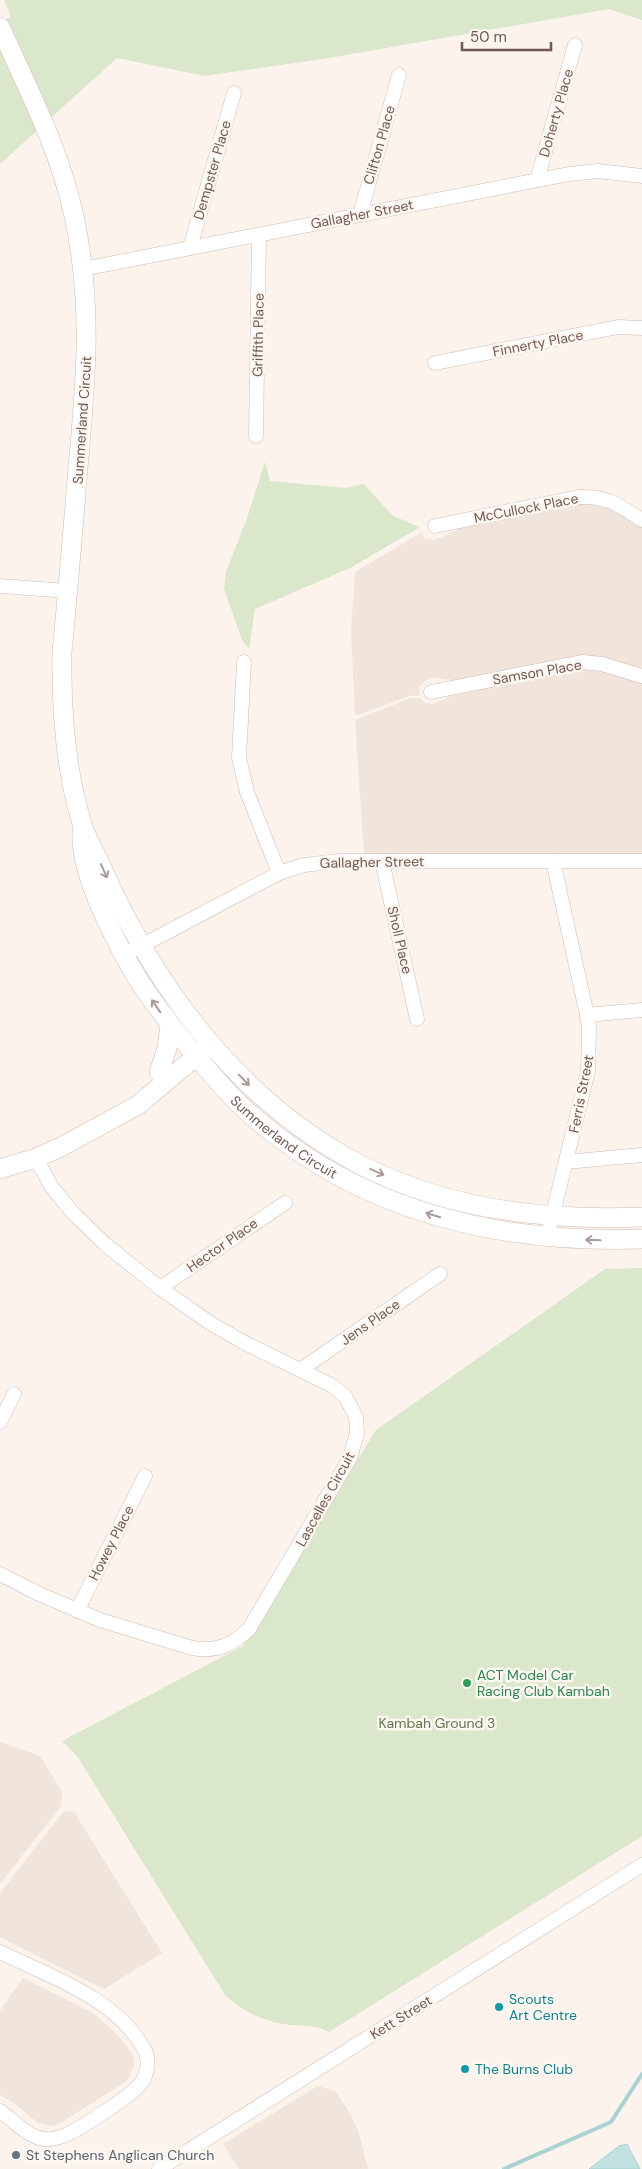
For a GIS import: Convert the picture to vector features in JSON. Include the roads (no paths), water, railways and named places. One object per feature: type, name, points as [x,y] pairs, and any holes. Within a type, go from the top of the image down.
[{"type":"street","name":"Summerland Circuit","points":[[0,27],[50,138],[59,163],[74,215],[83,269],[88,336],[86,382],[62,652],[61,697],[67,756],[83,826],[120,908],[132,951],[158,1009],[217,1080],[249,1113],[284,1142],[322,1167],[362,1189],[406,1207],[454,1222],[548,1238],[642,1239]]},
{"type":"street","name":"Doherty Place","points":[[537,180],[575,45]]},
{"type":"street","name":"Clifton Place","points":[[360,215],[399,75]]},
{"type":"street","name":"Dempster Place","points":[[190,248],[234,93]]},
{"type":"street","name":"Gallagher Street","points":[[83,269],[537,180],[598,171],[642,176]]},
{"type":"street","name":"Griffith Place","points":[[256,436],[259,235]]},
{"type":"street","name":"Finnerty Place","points":[[435,363],[618,327],[642,328]]},
{"type":"street","name":"McCullock Place","points":[[435,526],[579,497],[596,497],[612,501],[642,520]]},
{"type":"street","points":[[0,586],[68,591]]},
{"type":"street","points":[[244,662],[240,766],[247,792],[279,873]]},
{"type":"street","name":"Samson Place","points":[[431,692],[582,662],[602,664],[642,676]]},
{"type":"street","name":"Sholl Place","points":[[382,861],[417,1019]]},
{"type":"street","name":"Ferris Street","points":[[548,1238],[588,1071],[590,1028],[553,861]]},
{"type":"street","name":"Gallagher Street","points":[[132,951],[279,873],[316,862],[642,861]]},
{"type":"street","name":"Summerland Circuit","points":[[132,951],[173,996],[236,1072],[277,1111],[316,1139],[358,1164],[403,1183],[451,1199],[501,1210],[553,1216],[642,1217]]},
{"type":"street","points":[[587,1015],[642,1010]]},
{"type":"street","points":[[162,1077],[170,1025]]},
{"type":"street","points":[[0,1169],[36,1158],[89,1134],[113,1117],[138,1105],[162,1077],[208,1038]]},
{"type":"street","points":[[162,1077],[199,1077],[217,1080]]},
{"type":"street","points":[[566,1162],[642,1155]]},
{"type":"street","name":"Lascelles Circuit","points":[[0,1574],[100,1620],[204,1650],[218,1649],[232,1644],[249,1629],[350,1458],[356,1442],[356,1417],[345,1396],[333,1386],[231,1335],[160,1288],[106,1245],[73,1213],[51,1186],[36,1158]]},
{"type":"street","name":"Hector Place","points":[[160,1288],[285,1202]]},
{"type":"street","name":"Jens Place","points":[[300,1370],[440,1274]]},
{"type":"street","points":[[0,1422],[14,1394]]},
{"type":"street","name":"Howey Place","points":[[77,1611],[145,1476]]},
{"type":"street","name":"Kett Street","points":[[159,2169],[642,1864]]},
{"type":"street","points":[[0,1952],[84,1993],[107,2007],[127,2025],[145,2050],[148,2067],[144,2079],[131,2094],[62,2137],[43,2139],[32,2136],[0,2111]]},
{"type":"water","points":[[627,2144],[640,2169],[589,2169],[619,2146]]},
{"type":"waterway","points":[[504,2169],[611,2122],[642,2074]]},
{"type":"place","name":"ACT Model Car Racing Club Kambah","points":[[467,1683]]},
{"type":"place","name":"Scouts Art Centre","points":[[499,2007]]},
{"type":"place","name":"The Burns Club","points":[[465,2069]]},
{"type":"place","name":"St Stephens Anglican Church","points":[[16,2155]]},
{"type":"park label","name":"Kambah Ground 3","points":[[437,1723]]}]
